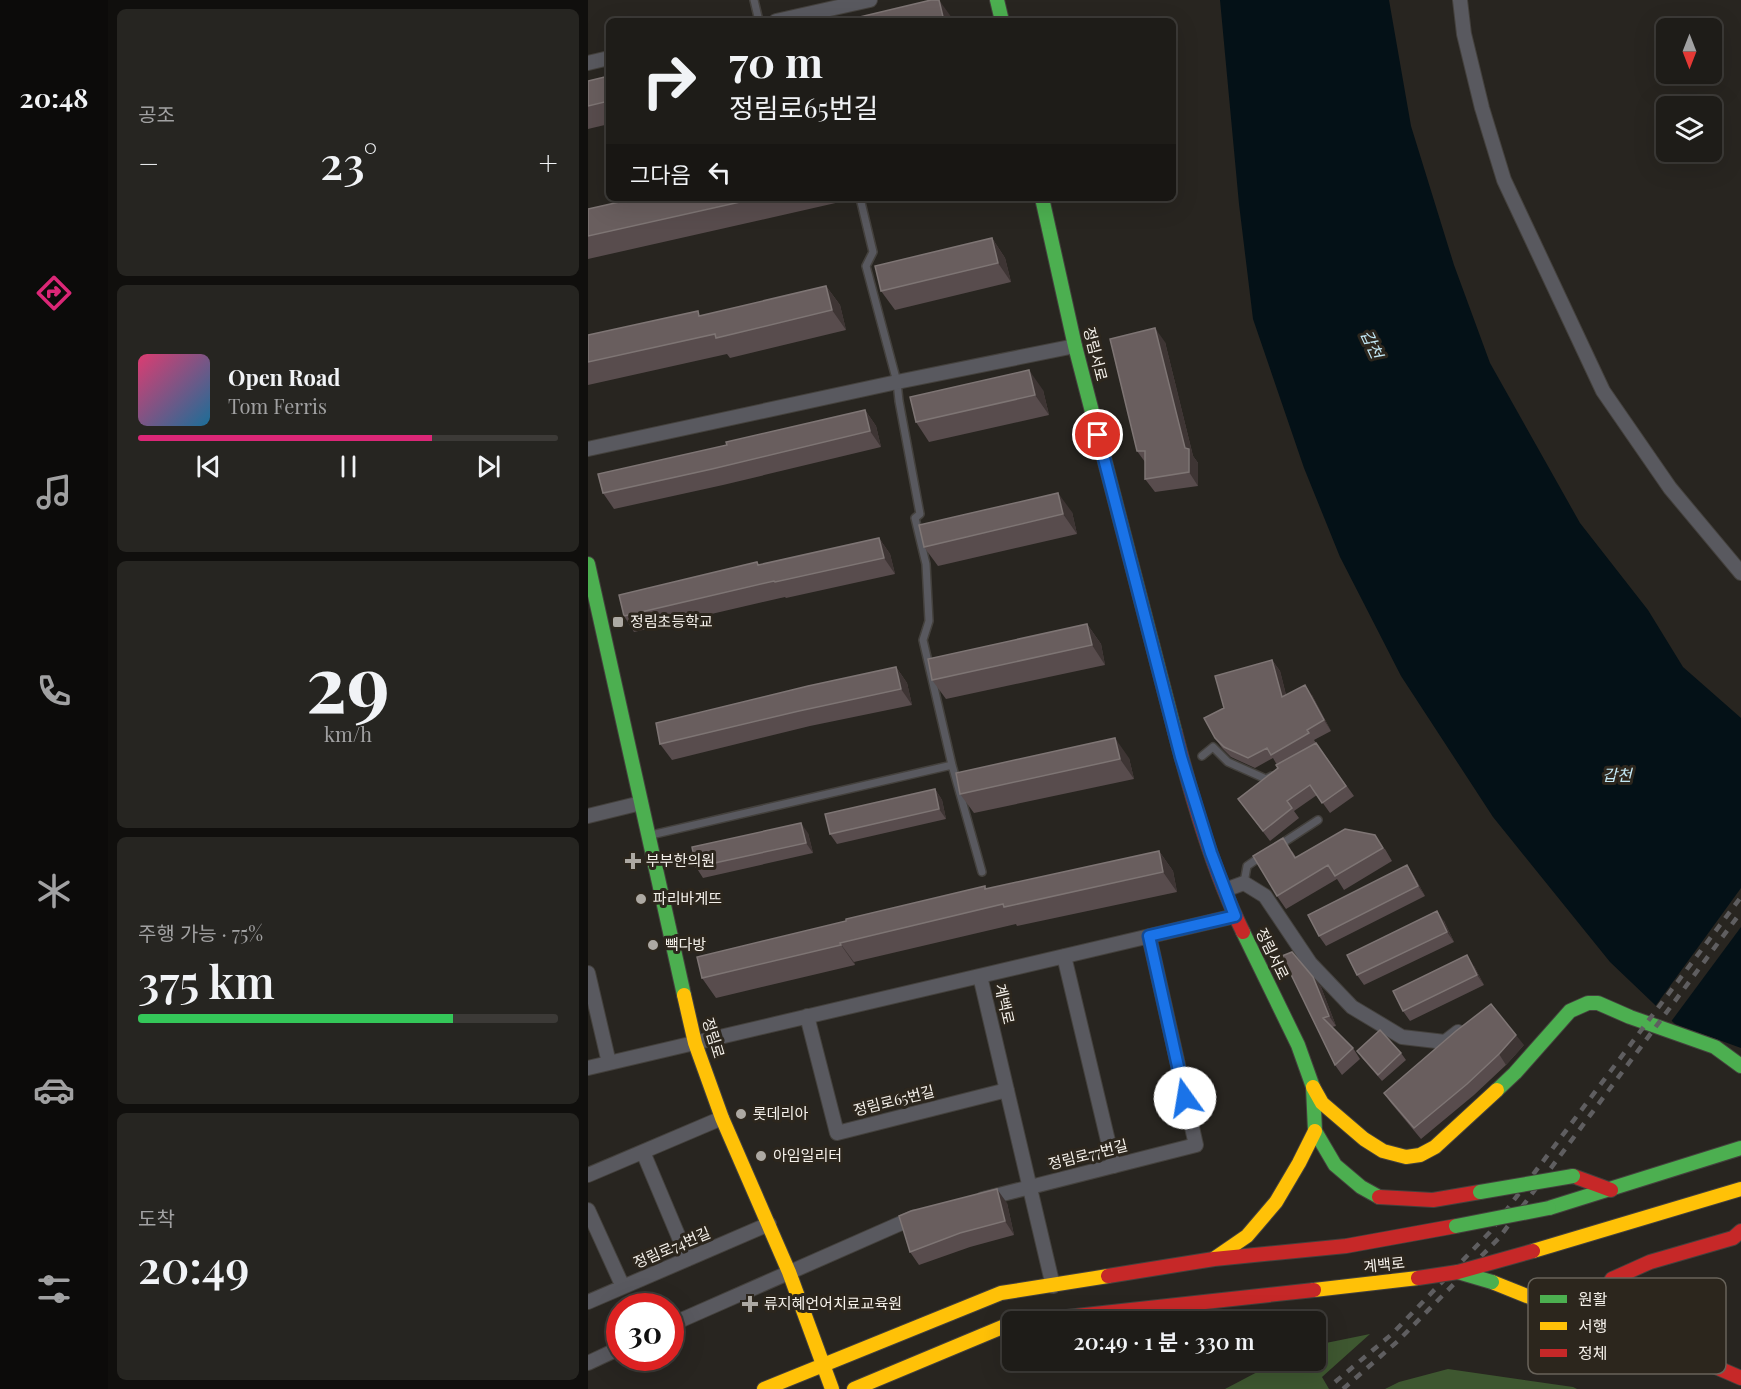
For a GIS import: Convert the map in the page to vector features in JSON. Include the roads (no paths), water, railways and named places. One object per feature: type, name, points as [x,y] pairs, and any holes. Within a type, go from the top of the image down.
[{"type":"main road","points":[[997,0],[1001,18]]},
{"type":"main road","name":"정림서로","points":[[1043,201],[1075,346],[1181,757],[1211,853],[1235,916],[1298,1045],[1313,1087],[1314,1131]]},
{"type":"main road","name":"정림로","points":[[589,570],[695,1042],[722,1118],[789,1272],[832,1389]]},
{"type":"main road","points":[[1313,1087],[1322,1103],[1356,1134],[1372,1145],[1403,1156],[1420,1156],[1435,1147],[1515,1073],[1570,1011],[1588,1003],[1598,1003],[1630,1017],[1708,1044],[1741,1066]]},
{"type":"main road","points":[[1314,1131],[1335,1165],[1361,1187],[1381,1198],[1433,1200],[1573,1176],[1611,1190],[1741,1148]]},
{"type":"main road","points":[[1214,1259],[1247,1236],[1276,1202],[1299,1163],[1314,1131]]},
{"type":"main road","name":"계백로","points":[[764,1389],[1001,1293],[1214,1259],[1346,1246],[1549,1208],[1611,1190]]},
{"type":"main road","name":"계백로","points":[[1120,1311],[1458,1272],[1741,1190]]},
{"type":"main road","points":[[1611,1278],[1650,1262],[1733,1238],[1741,1231]]},
{"type":"main road","points":[[1458,1272],[1528,1296]]},
{"type":"main road","points":[[854,1389],[1002,1327]]},
{"type":"main road","points":[[1726,1372],[1741,1378]]},
{"type":"main road","points":[[1707,1374],[1741,1389]]},
{"type":"street","points":[[815,17],[870,0]]},
{"type":"street","points":[[1460,0],[1464,34],[1482,108],[1504,180],[1603,391],[1670,488],[1741,573]]},
{"type":"street","points":[[588,63],[606,59]]},
{"type":"street","points":[[588,449],[1075,346]]},
{"type":"street","points":[[588,816],[641,803]]},
{"type":"street","points":[[1225,890],[1244,883],[1265,896],[1310,963],[1352,1007],[1402,1037],[1445,1041],[1473,1021]]},
{"type":"street","points":[[588,1068],[1235,916]]},
{"type":"street","name":"정림로77번길","points":[[972,1202],[1196,1145],[1149,936]]},
{"type":"street","points":[[1064,956],[1114,1166]]},
{"type":"street","points":[[588,973],[609,1063]]},
{"type":"street","name":"계백로","points":[[980,976],[1053,1286]]},
{"type":"street","name":"정림로65번길","points":[[807,1016],[837,1133],[1007,1090]]},
{"type":"street","points":[[588,1175],[722,1118]]},
{"type":"street","points":[[643,1152],[688,1259]]},
{"type":"street","points":[[588,1210],[623,1287]]},
{"type":"street","points":[[684,1319],[914,1217],[926,1214]]},
{"type":"street","name":"정림로74번길","points":[[588,1302],[769,1224]]},
{"type":"street","points":[[588,1363],[606,1355]]},
{"type":"lane","points":[[754,0],[758,18]]},
{"type":"lane","points":[[861,201],[873,252],[866,266],[897,382],[920,514],[915,518],[926,564],[929,621],[923,640],[952,765],[982,872]]},
{"type":"lane","points":[[1202,756],[1213,747],[1228,762],[1266,779],[1276,773]]},
{"type":"lane","points":[[649,836],[952,765]]},
{"type":"lane","points":[[1244,883],[1247,866],[1318,820]]},
{"type":"water","name":"갑천","points":[[1220,0],[1389,0],[1411,126],[1454,265],[1490,363],[1580,523],[1648,610],[1683,667],[1741,718],[1741,1048],[1675,1024],[1610,962],[1493,817],[1401,676],[1340,557],[1304,468],[1253,319],[1239,204]]},
{"type":"railway","points":[[1335,1382],[1392,1334],[1490,1232],[1741,897]]},
{"type":"railway","points":[[1343,1389],[1398,1341],[1499,1238],[1741,912]]},
{"type":"place","name":"정림초등학교","points":[[618,622]]},
{"type":"place","name":"부부한의원","points":[[633,861]]},
{"type":"place","name":"파리바게뜨","points":[[641,899]]},
{"type":"place","name":"빽다방","points":[[653,945]]},
{"type":"place","name":"롯데리아","points":[[741,1114]]},
{"type":"place","name":"아임일리터","points":[[761,1156]]},
{"type":"place","name":"류지혜언어치료교육원","points":[[750,1304]]}]
